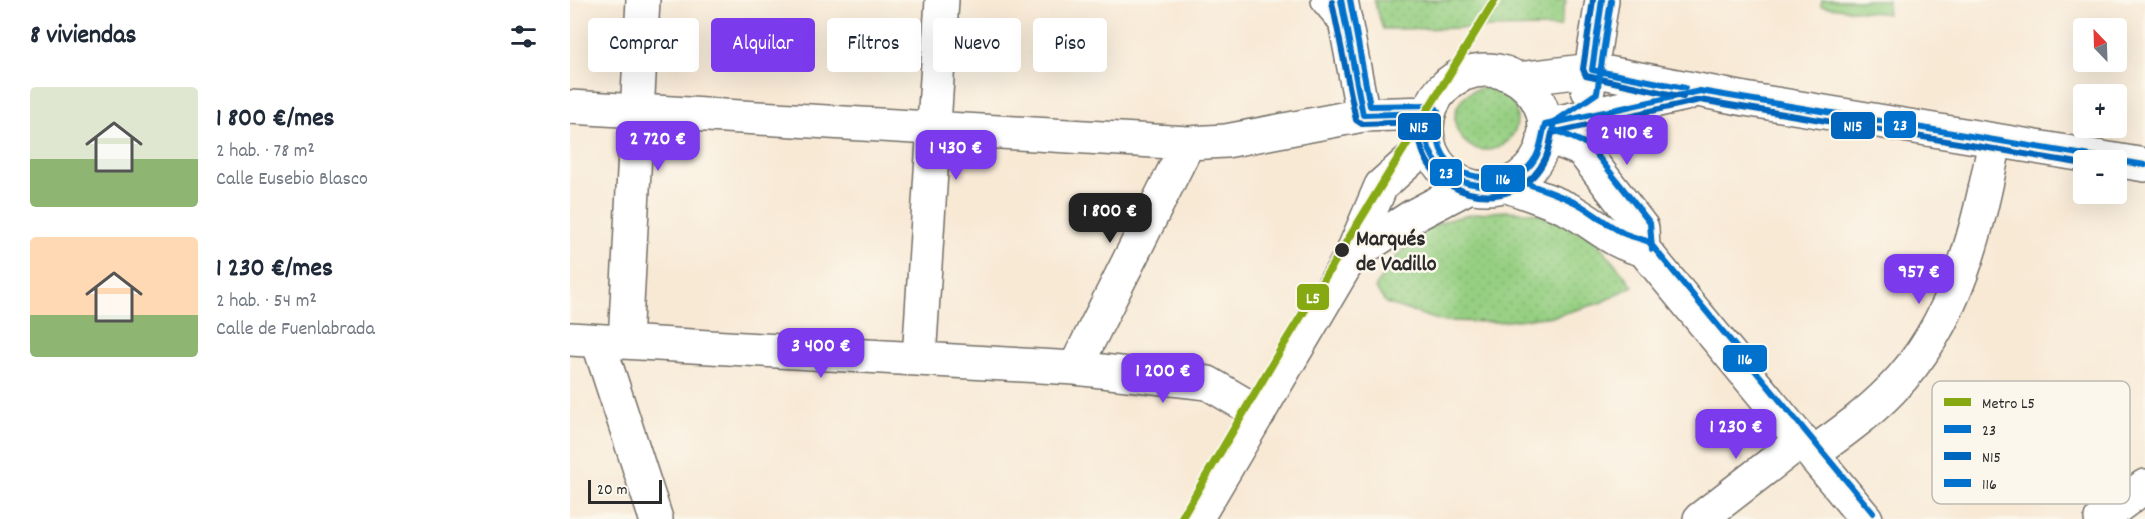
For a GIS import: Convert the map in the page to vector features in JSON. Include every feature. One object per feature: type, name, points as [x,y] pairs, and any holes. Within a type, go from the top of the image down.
[{"type":"street","points":[[643,0],[636,111],[597,340],[656,519]]},
{"type":"street","points":[[919,359],[942,0]]},
{"type":"street","points":[[1544,126],[1589,89],[1602,0]]},
{"type":"street","points":[[1338,7],[1363,115]]},
{"type":"street","points":[[1196,519],[1351,256],[1381,186],[1429,128],[1440,93],[1452,81],[1468,73],[1485,70],[1502,72],[1518,79],[1535,96],[1544,126],[1539,155],[1530,168],[1505,185],[1488,188],[1470,186],[1449,175],[1440,166],[1429,128]]},
{"type":"street","points":[[1518,79],[1592,70],[1700,91],[2145,165]]},
{"type":"street","points":[[1544,126],[1700,91]]},
{"type":"street","points":[[570,107],[1188,143],[1226,141],[1363,115],[1429,128]]},
{"type":"street","points":[[1544,126],[1582,150],[1642,228],[1643,249],[1866,519]]},
{"type":"street","points":[[1700,519],[1891,390],[1911,367],[1934,331],[1959,281],[1977,231],[1995,141]]},
{"type":"street","points":[[1075,368],[1188,143]]},
{"type":"street","points":[[1505,185],[1567,209],[1595,225],[1623,246],[1643,249]]},
{"type":"street","points":[[1351,256],[1413,216],[1470,186]]},
{"type":"street","points":[[597,340],[1075,368],[1208,383],[1259,413]]},
{"type":"street","points":[[2130,497],[2145,486]]},
{"type":"street","points":[[2101,519],[2121,504]]},
{"type":"green space","points":[[1374,0],[1566,0],[1560,27],[1383,29]]},
{"type":"green space","points":[[1822,0],[1888,0],[1887,14],[1821,6]]},
{"type":"green space","points":[[1486,88],[1498,90],[1508,97],[1515,107],[1517,119],[1515,131],[1508,141],[1498,148],[1486,150],[1474,148],[1464,141],[1457,131],[1455,119],[1457,107],[1464,97],[1474,90]]},
{"type":"green space","points":[[1507,211],[1537,213],[1594,238],[1633,286],[1600,303],[1555,316],[1498,322],[1441,321],[1386,303],[1375,288],[1401,252],[1414,238],[1429,228],[1463,216]]},
{"type":"metro line","name":"L5","points":[[1181,519],[1281,349],[1495,0]]},
{"type":"transit line","name":"23","points":[[1341,0],[1363,115],[1429,113],[1427,141],[1434,158],[1445,171],[1460,180],[1476,185],[1493,185],[1510,180],[1525,171],[1538,153],[1545,125],[1700,91],[2145,165]]},
{"type":"transit line","name":"116","points":[[1350,0],[1370,106],[1433,105],[1438,111],[1440,148],[1447,160],[1460,171],[1468,175],[1511,179],[1550,192],[1580,205],[1623,233],[1649,242],[1873,513]]},
{"type":"transit line","name":"N15","points":[[1593,0],[1583,69],[1586,76],[1683,97]]},
{"type":"transit line","name":"23","points":[[1602,0],[1592,70],[1685,88]]},
{"type":"transit line","name":"116","points":[[1611,1],[1597,93],[1553,123],[1553,129],[1589,145],[1650,223],[1652,249]]},
{"type":"transit line","name":"N15","points":[[1332,2],[1356,120],[1362,124],[1419,122],[1422,148],[1432,169],[1449,184],[1469,193],[1491,195],[1512,191],[1531,179],[1545,159],[1552,133],[1700,100],[2073,162]]},
{"type":"place","name":"Marqués de Vadillo","points":[[1342,250]]}]
